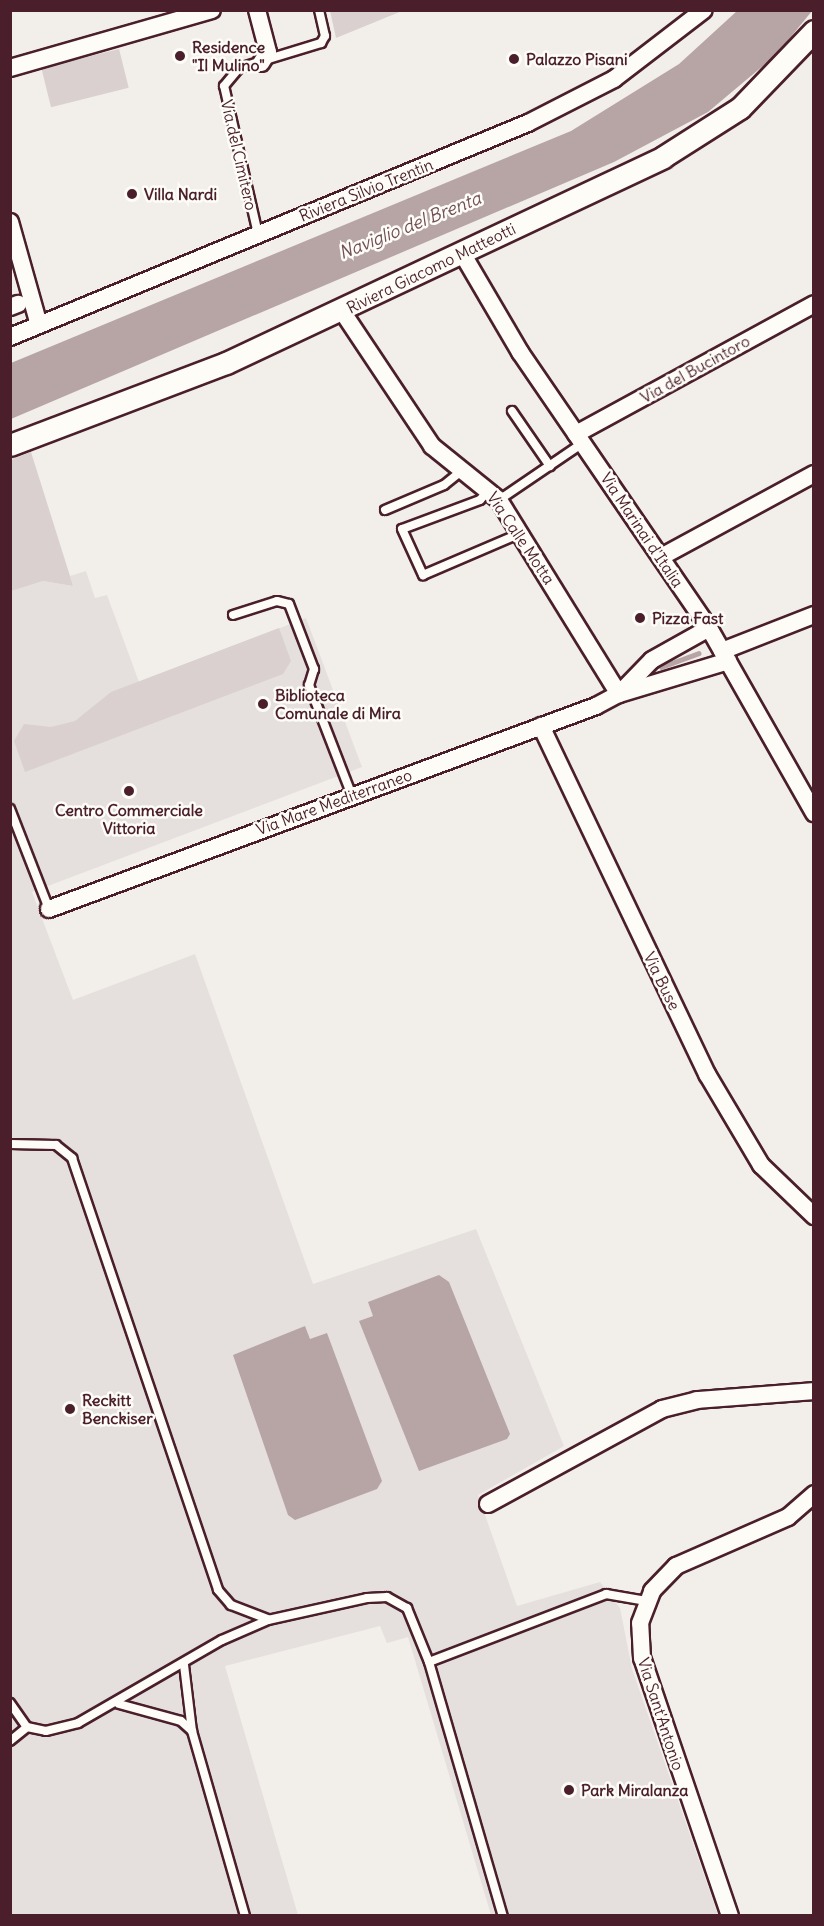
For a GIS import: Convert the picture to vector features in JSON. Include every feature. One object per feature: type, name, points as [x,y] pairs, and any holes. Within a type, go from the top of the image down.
[{"type":"street","points":[[10,68],[55,57],[212,10]]},
{"type":"street","points":[[257,10],[268,52],[261,63]]},
{"type":"street","name":"Riviera Silvio Trentin","points":[[10,336],[573,102],[650,56],[704,10]]},
{"type":"street","name":"Riviera Giacomo Matteotti","points":[[10,445],[226,363],[342,311],[703,135],[774,77],[813,31]]},
{"type":"street","points":[[10,222],[39,325]]},
{"type":"street","name":"Via Marinai d'Italia","points":[[462,253],[520,352],[709,628],[813,813]]},
{"type":"street","name":"Via del Bucintoro","points":[[579,439],[813,304]]},
{"type":"street","name":"Via Calle Motta","points":[[342,311],[432,446],[460,472],[494,495],[522,533],[619,694]]},
{"type":"street","points":[[661,557],[813,474]]},
{"type":"street","name":"Via Mare Mediterraneo","points":[[49,909],[725,656],[813,615]]},
{"type":"street","name":"Via Mare Mediterraneo","points":[[619,694],[652,660],[709,628]]},
{"type":"street","name":"Via Buse","points":[[541,726],[707,1074],[761,1165],[813,1216]]},
{"type":"street","points":[[488,1504],[662,1409],[697,1400],[813,1391]]},
{"type":"street","name":"Via Sant'Antonio","points":[[730,1916],[642,1658],[639,1635],[646,1601],[676,1566],[788,1517],[813,1494]]},
{"type":"lane","name":"Via del Cimitero","points":[[258,234],[224,86],[232,72],[315,46],[325,36],[319,10]]},
{"type":"lane","points":[[512,411],[550,466]]},
{"type":"lane","points":[[522,533],[423,575],[402,529],[494,495],[550,466],[579,439]]},
{"type":"lane","points":[[385,510],[444,485],[460,472]]},
{"type":"lane","points":[[233,615],[277,601],[289,604],[314,669],[309,685],[352,796]]},
{"type":"lane","points":[[10,809],[49,909]]},
{"type":"lane","points":[[10,1144],[56,1145],[72,1158],[218,1590],[231,1605],[268,1620]]},
{"type":"lane","points":[[429,1662],[606,1594],[646,1601]]},
{"type":"lane","points":[[10,1741],[27,1726],[57,1728],[119,1704],[184,1665],[268,1620],[387,1597],[410,1612],[429,1662],[503,1916]]},
{"type":"lane","points":[[184,1665],[192,1731],[246,1916]]},
{"type":"lane","points":[[10,1703],[27,1726]]},
{"type":"lane","points":[[119,1704],[181,1721],[192,1731]]},
{"type":"shaded area","points":[[330,10],[402,11],[336,38]]},
{"type":"shaded area","points":[[119,49],[129,88],[51,107],[41,68]]},
{"type":"shaded area","points":[[31,452],[73,586],[43,581],[11,591],[11,460]]},
{"type":"shaded area","points":[[86,571],[95,598],[107,595],[139,682],[306,618],[362,767],[32,892],[73,1000],[195,954],[313,1284],[476,1229],[564,1446],[478,1495],[517,1606],[600,1582],[620,1608],[632,1669],[718,1915],[491,1915],[408,1637],[387,1643],[380,1626],[225,1666],[298,1915],[11,1915],[10,591],[43,581],[73,586],[70,576]]},
{"type":"shaded area","points":[[279,628],[291,661],[283,674],[25,772],[14,741],[24,724],[51,727],[75,721],[111,692]]},
{"type":"water","name":"Naviglio del Brenta","points":[[737,11],[812,11],[776,55],[708,112],[614,162],[11,419],[11,363],[571,131],[679,64]]},
{"type":"water","points":[[439,1275],[449,1282],[510,1434],[507,1439],[419,1471],[359,1321],[373,1316],[368,1302]]},
{"type":"water","points":[[305,1326],[310,1339],[327,1333],[382,1481],[377,1489],[295,1520],[288,1515],[233,1355]]},
{"type":"waterway","points":[[661,667],[699,653]]},
{"type":"place","name":"Residence \"Il Mulino\"","points":[[180,56]]},
{"type":"place","name":"Palazzo Pisani","points":[[514,59]]},
{"type":"place","name":"Villa Nardi","points":[[132,194]]},
{"type":"place","name":"Pizza Fast","points":[[640,618]]},
{"type":"place","name":"Biblioteca Comunale di Mira","points":[[263,704]]},
{"type":"place","name":"Centro Commerciale Vittoria","points":[[129,791]]},
{"type":"place","name":"Reckitt Benckiser","points":[[70,1409]]},
{"type":"place","name":"Park Miralanza","points":[[569,1790]]}]
